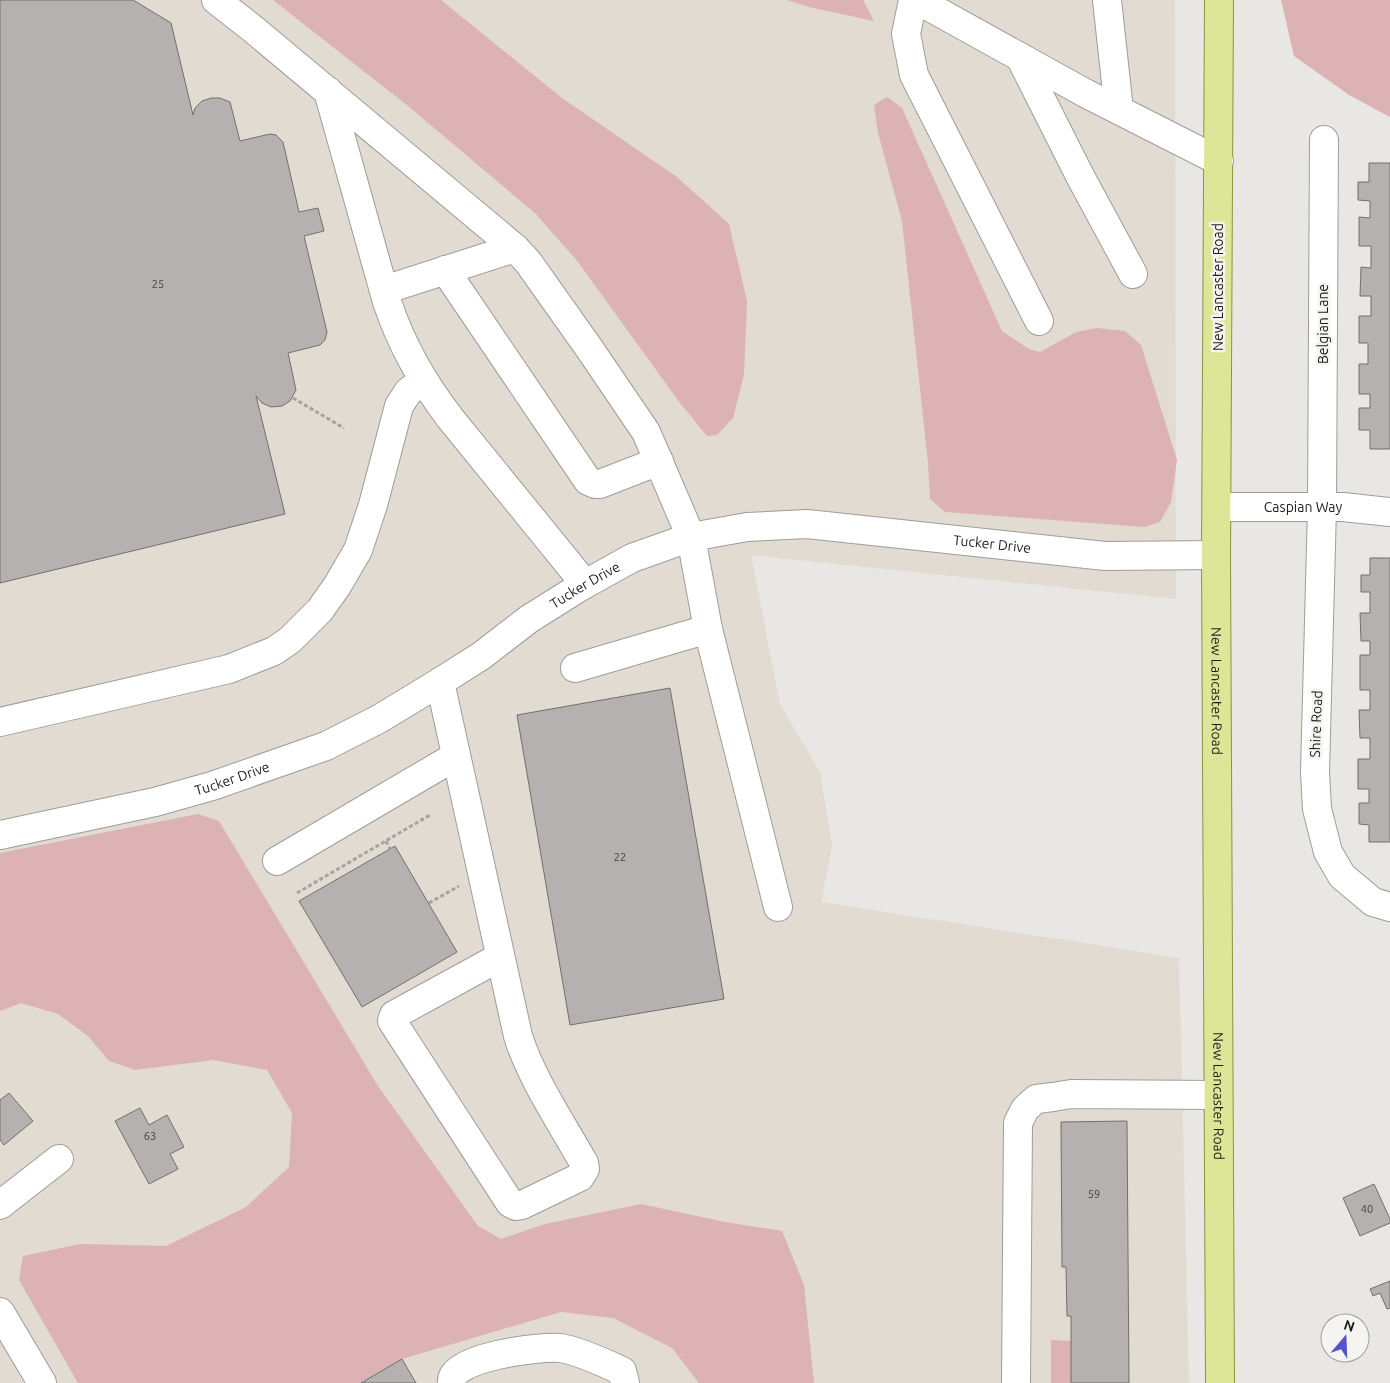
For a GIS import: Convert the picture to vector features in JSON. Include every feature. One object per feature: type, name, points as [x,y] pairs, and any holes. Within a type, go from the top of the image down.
[{"type":"main road","name":"New Lancaster Road","points":[[1218,0],[1216,555],[1220,1383]]},
{"type":"street","points":[[216,0],[253,28],[515,248],[528,262],[646,432],[691,537],[708,629],[778,907]]},
{"type":"street","points":[[913,0],[906,34],[914,75],[1039,321]]},
{"type":"street","points":[[917,0],[1119,110],[1218,161]]},
{"type":"street","points":[[1107,0],[1119,110]]},
{"type":"street","points":[[1020,57],[1080,176],[1133,274]]},
{"type":"street","points":[[328,92],[384,290],[401,339],[423,380],[450,418],[585,584]]},
{"type":"street","name":"Belgian Lane","points":[[1322,508],[1324,140]]},
{"type":"street","points":[[384,290],[515,248]]},
{"type":"street","points":[[445,270],[588,481],[600,484],[659,461]]},
{"type":"street","points":[[0,722],[229,669],[274,651],[290,640],[320,610],[337,586],[358,550],[373,505],[399,406],[408,392],[423,380]]},
{"type":"street","name":"Caspian Way","points":[[1217,506],[1343,507],[1390,512]]},
{"type":"street","name":"Shire Road","points":[[1322,508],[1315,772],[1317,809],[1328,852],[1342,876],[1373,902],[1390,906]]},
{"type":"street","name":"Tucker Drive","points":[[0,834],[155,802],[212,786],[326,746],[379,719],[440,682],[481,656],[529,619],[585,584],[632,558],[691,537],[747,527],[807,524],[1105,556],[1216,555]]},
{"type":"street","points":[[574,668],[708,629]]},
{"type":"street","points":[[440,682],[523,1053],[584,1163],[584,1169],[580,1177],[522,1205],[516,1206],[510,1203],[392,1021],[394,1015],[500,957]]},
{"type":"street","points":[[277,861],[456,756]]},
{"type":"street","points":[[1016,1383],[1018,1122],[1025,1109],[1036,1099],[1071,1094],[1218,1095]]},
{"type":"street","points":[[0,1205],[59,1159]]},
{"type":"street","points":[[0,1312],[10,1344],[42,1383]]},
{"type":"street","points":[[452,1383],[451,1379],[455,1372],[484,1358],[522,1349],[560,1348],[608,1364],[622,1371],[625,1383]]},
{"type":"path","points":[[292,398],[344,428]]},
{"type":"path","points":[[297,893],[430,815]]},
{"type":"path","points":[[386,841],[390,848]]},
{"type":"shaded area","points":[[0,0],[1175,0],[1176,599],[751,555],[780,704],[820,772],[832,846],[821,902],[1179,958],[1189,1383],[0,1383]]},
{"type":"shaded area","points":[[273,0],[441,0],[562,98],[677,177],[729,224],[747,301],[744,375],[733,418],[717,435],[707,436],[680,403],[578,262],[536,214],[408,106]]},
{"type":"shaded area","points":[[787,0],[863,0],[874,21],[809,7]]},
{"type":"shaded area","points":[[1281,0],[1390,0],[1390,117],[1349,95],[1294,56]]},
{"type":"shaded area","points":[[887,97],[902,108],[1002,331],[1029,349],[1040,352],[1076,332],[1097,328],[1125,331],[1141,345],[1177,460],[1171,502],[1160,522],[1144,527],[945,512],[930,499],[928,463],[902,221],[878,133],[874,105]]},
{"type":"shaded area","points":[[198,814],[219,821],[378,1086],[478,1226],[501,1239],[545,1224],[641,1204],[725,1222],[782,1231],[804,1285],[814,1383],[699,1383],[672,1348],[613,1318],[561,1312],[402,1359],[361,1383],[78,1383],[19,1280],[23,1256],[80,1244],[166,1246],[246,1207],[289,1167],[292,1113],[267,1070],[213,1060],[135,1070],[109,1061],[88,1036],[58,1014],[21,1003],[0,1011],[0,853]]},
{"type":"shaded area","points":[[1051,1340],[1071,1341],[1071,1383],[1051,1383]]},
{"type":"building","points":[[0,0],[133,0],[171,23],[193,115],[195,108],[202,101],[220,98],[230,102],[240,141],[270,134],[276,135],[283,142],[299,212],[318,208],[324,231],[304,236],[327,332],[325,340],[320,345],[288,353],[296,390],[290,401],[282,406],[271,407],[262,403],[256,396],[285,514],[0,583]]},
{"type":"building","points":[[1369,163],[1390,163],[1390,449],[1370,449],[1370,430],[1359,430],[1359,408],[1370,408],[1370,394],[1359,394],[1359,364],[1368,364],[1368,343],[1359,343],[1359,316],[1371,316],[1371,296],[1360,296],[1361,267],[1371,268],[1371,246],[1359,246],[1359,217],[1370,218],[1370,201],[1358,200],[1358,182],[1369,182]]},
{"type":"building","points":[[1370,558],[1390,558],[1390,842],[1369,842],[1369,825],[1359,824],[1359,803],[1369,803],[1369,789],[1358,789],[1358,759],[1370,759],[1370,738],[1360,738],[1359,710],[1370,710],[1370,690],[1360,690],[1360,655],[1370,655],[1370,641],[1361,641],[1360,613],[1370,613],[1370,592],[1361,592],[1361,575],[1370,575]]},
{"type":"building","points":[[670,688],[724,999],[570,1025],[517,715]]},
{"type":"building","points":[[395,846],[457,952],[362,1007],[299,901]]},
{"type":"building","points":[[9,1093],[33,1121],[4,1145],[0,1140],[0,1100]]},
{"type":"building","points":[[140,1108],[149,1125],[167,1115],[184,1147],[170,1154],[178,1169],[149,1184],[115,1121]]},
{"type":"building","points":[[1127,1121],[1129,1383],[1071,1383],[1071,1316],[1067,1316],[1066,1267],[1062,1267],[1061,1122]]},
{"type":"building","points":[[1374,1184],[1390,1219],[1390,1223],[1360,1236],[1343,1198]]},
{"type":"building","points":[[1390,1281],[1390,1308],[1387,1309],[1380,1293],[1373,1296],[1370,1289]]},
{"type":"building","points":[[402,1359],[416,1383],[361,1383]]}]
